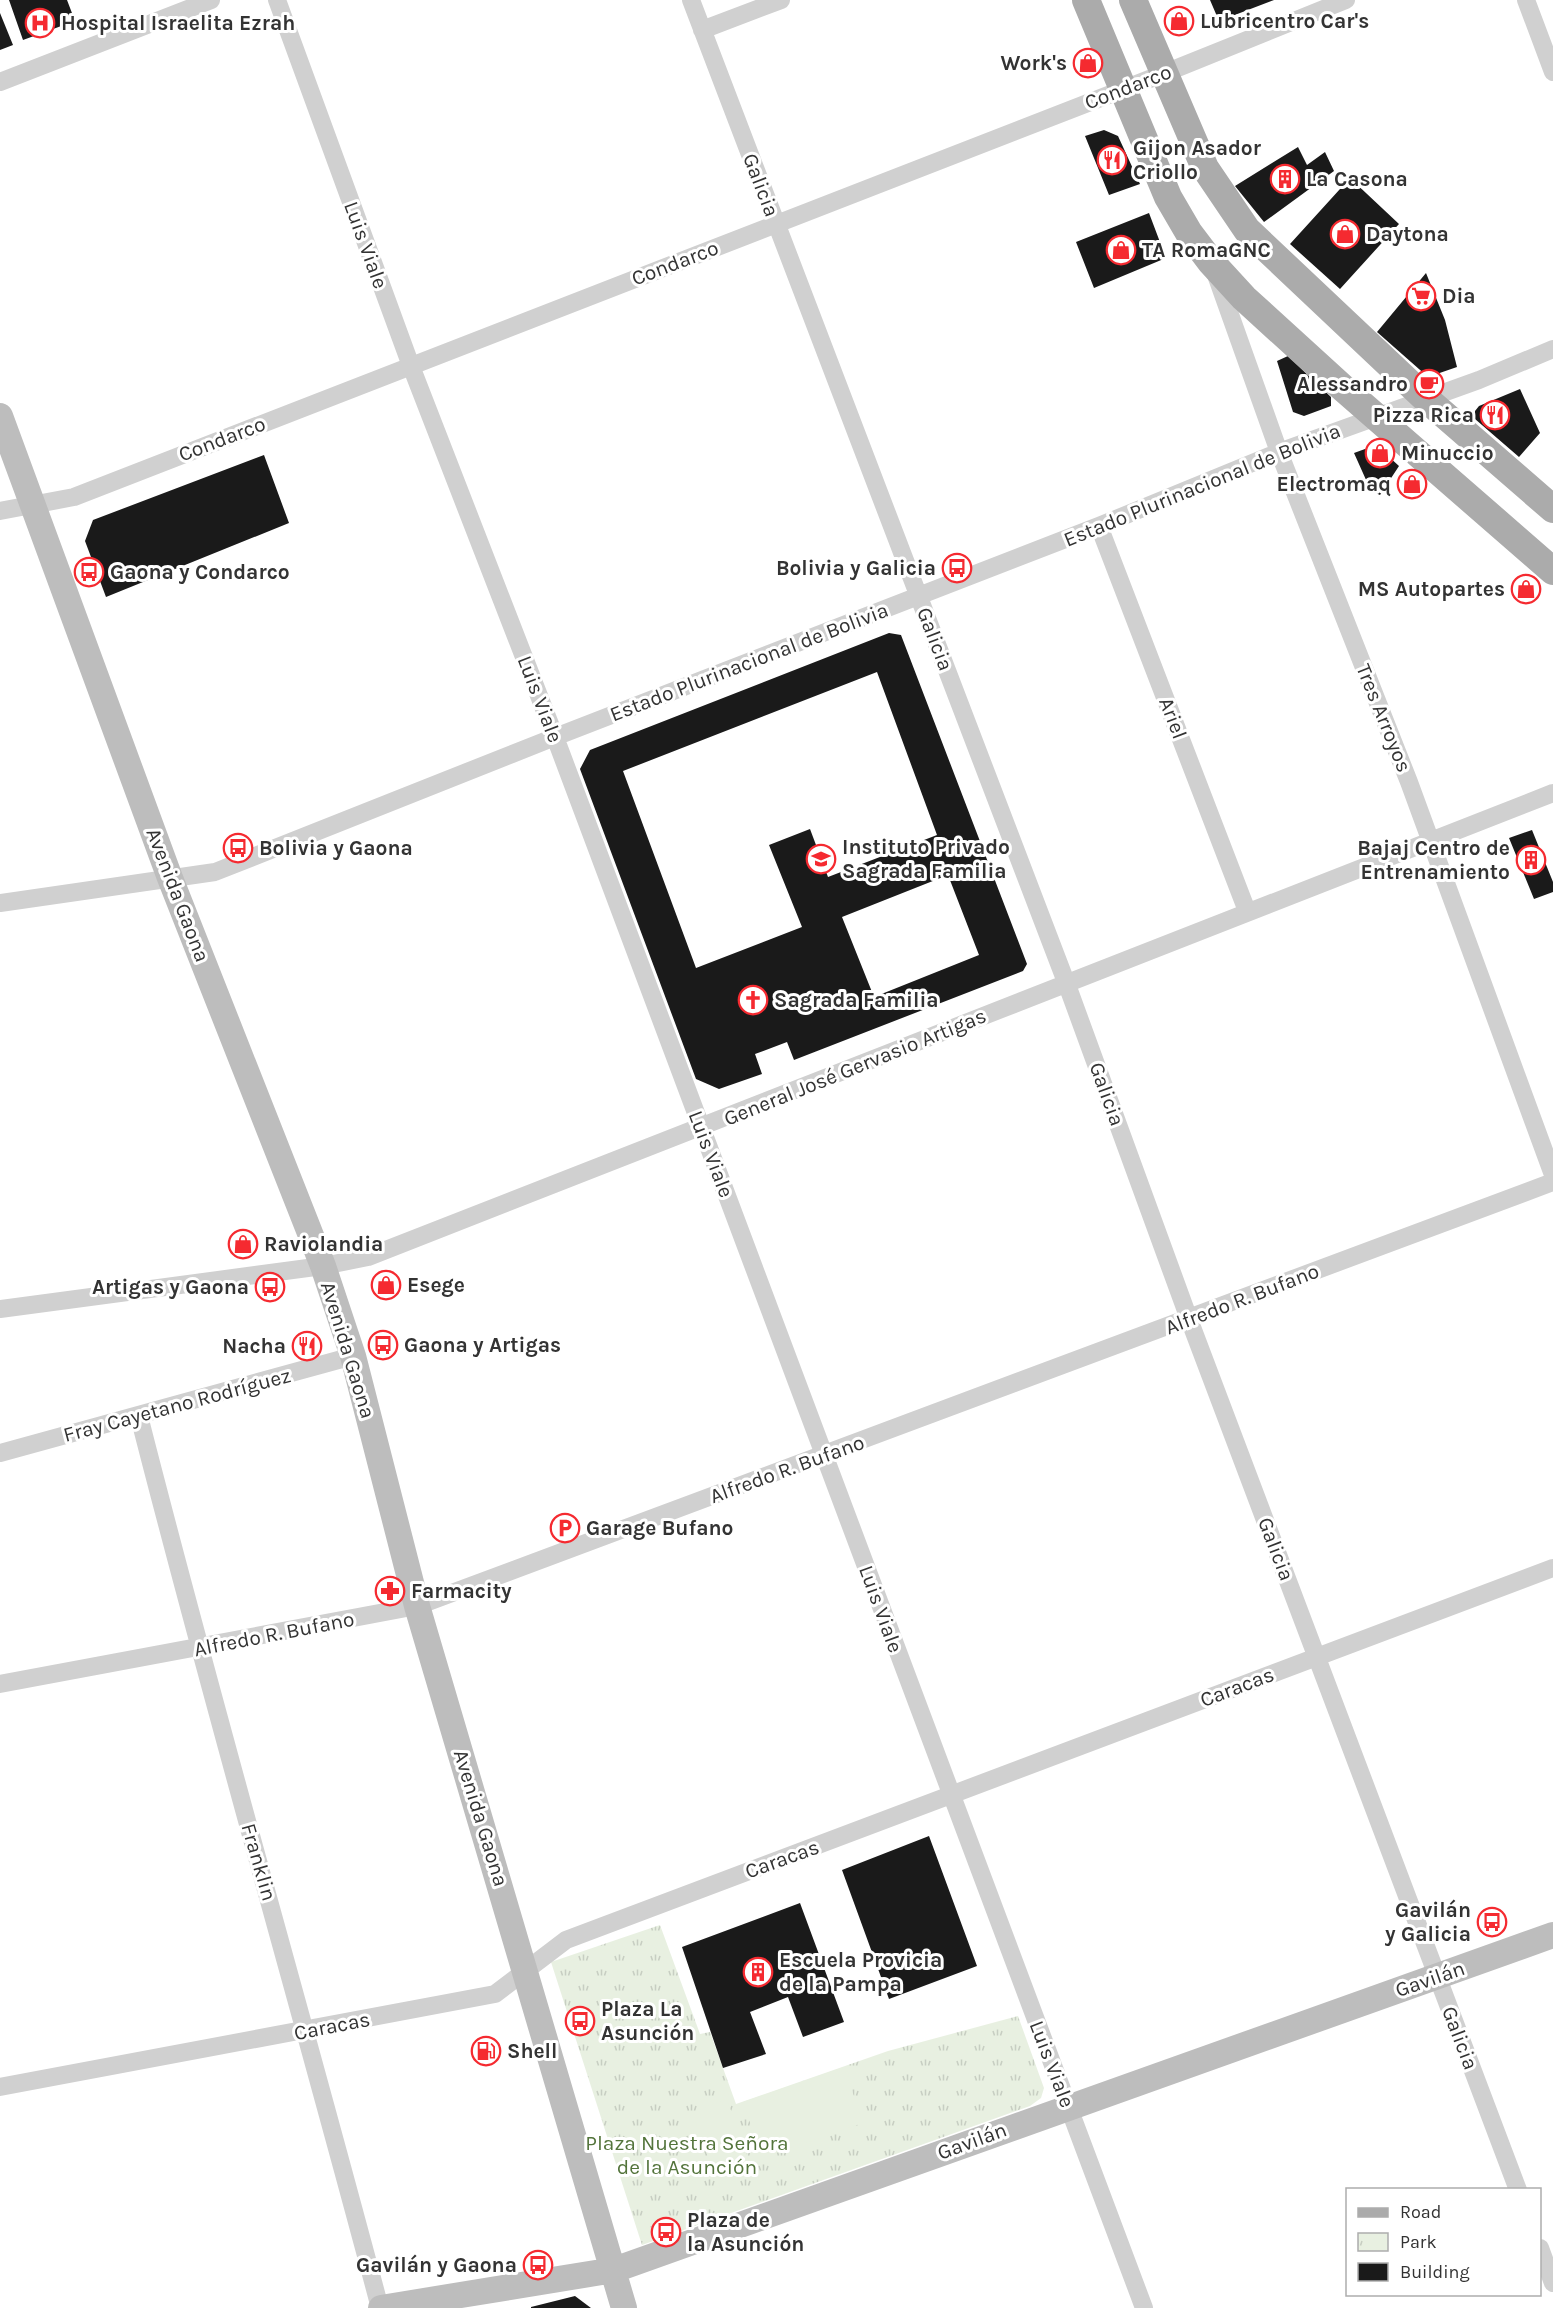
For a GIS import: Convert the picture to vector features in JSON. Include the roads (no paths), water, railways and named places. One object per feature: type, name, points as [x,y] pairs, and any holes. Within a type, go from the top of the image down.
[{"type":"main road","points":[[1086,0],[1168,197],[1189,233],[1211,262],[1244,298],[1553,571]]},
{"type":"main road","points":[[1133,0],[1205,168],[1247,230],[1425,398],[1553,509]]},
{"type":"main road","name":"Avenida Gaona","points":[[0,416],[171,878],[323,1266],[353,1356],[417,1606],[527,1972],[624,2308]]},
{"type":"main road","name":"Gavilán","points":[[380,2308],[614,2270],[1553,1935]]},
{"type":"street","points":[[0,82],[211,0]]},
{"type":"street","name":"Luis Viale","points":[[277,0],[411,366],[555,737],[1144,2308]]},
{"type":"street","name":"Galicia","points":[[691,0],[1066,982],[1189,1318],[1517,2188]]},
{"type":"street","points":[[702,30],[781,0]]},
{"type":"street","name":"Condarco","points":[[0,511],[74,497],[1165,73],[1346,0]]},
{"type":"street","points":[[1526,0],[1553,72]]},
{"type":"street","name":"Tres Arroyos","points":[[1211,262],[1279,452],[1405,771],[1553,1175]]},
{"type":"street","name":"Estado Plurinacional de Bolivia","points":[[0,903],[215,872],[1099,526],[1279,452],[1479,380],[1553,349]]},
{"type":"street","name":"Ariel","points":[[1099,526],[1247,911]]},
{"type":"street","name":"General José Gervasio Artigas","points":[[0,1309],[323,1266],[368,1257],[702,1129],[1066,982],[1553,793]]},
{"type":"street","name":"Alfredo R. Bufano","points":[[0,1684],[198,1649],[417,1606],[1553,1182]]},
{"type":"street","name":"Fray Cayetano Rodríguez","points":[[0,1453],[353,1356]]},
{"type":"street","name":"Franklin","points":[[139,1416],[198,1649],[306,2031],[380,2308]]},
{"type":"street","name":"Caracas","points":[[0,2087],[495,1994],[527,1972],[566,1940],[951,1797],[1553,1568]]},
{"type":"street","points":[[1541,2253],[1553,2283]]},
{"type":"place","name":"Lubricentro Car's","points":[[1179,21]]},
{"type":"place","name":"Hospital Israelita Ezrah","points":[[40,23]]},
{"type":"place","name":"Work's","points":[[1088,63]]},
{"type":"place","name":"Gijon Asador Criollo","points":[[1112,160]]},
{"type":"place","name":"La Casona","points":[[1285,179]]},
{"type":"place","name":"Daytona","points":[[1345,234]]},
{"type":"place","name":"TA RomaGNC","points":[[1121,250]]},
{"type":"place","name":"Dia","points":[[1421,296]]},
{"type":"place","name":"Alessandro","points":[[1429,384]]},
{"type":"place","name":"Pizza Rica","points":[[1495,415]]},
{"type":"place","name":"Minuccio","points":[[1380,453]]},
{"type":"place","name":"Electromaq","points":[[1412,484]]},
{"type":"place","name":"Bolivia y Galicia","points":[[957,568]]},
{"type":"place","name":"Gaona y Condarco","points":[[89,572]]},
{"type":"place","name":"MS Autopartes","points":[[1526,589]]},
{"type":"place","name":"Bolivia y Gaona","points":[[238,848]]},
{"type":"place","name":"Instituto Privado Sagrada Familia","points":[[821,859]]},
{"type":"place","name":"Bajaj Centro de Entrenamiento","points":[[1531,860]]},
{"type":"place","name":"Sagrada Familia","points":[[753,1000]]},
{"type":"place","name":"Raviolandia","points":[[243,1244]]},
{"type":"place","name":"Esege","points":[[386,1285]]},
{"type":"place","name":"Artigas y Gaona","points":[[270,1287]]},
{"type":"place","name":"Gaona y Artigas","points":[[383,1345]]},
{"type":"place","name":"Nacha","points":[[307,1346]]},
{"type":"place","name":"Garage Bufano","points":[[565,1528]]},
{"type":"place","name":"Farmacity","points":[[390,1591]]},
{"type":"place","name":"Gavilán y Galicia","points":[[1492,1922]]},
{"type":"place","name":"Escuela Provicia de la Pampa","points":[[758,1972]]},
{"type":"place","name":"Plaza La Asunción","points":[[580,2021]]},
{"type":"place","name":"Shell","points":[[486,2051]]},
{"type":"place","name":"Plaza de la Asunción","points":[[666,2232]]},
{"type":"place","name":"Gavilán y Gaona","points":[[538,2265]]},
{"type":"park label","name":"Plaza Nuestra Señora de la Asunción","points":[[687,2155]]}]
